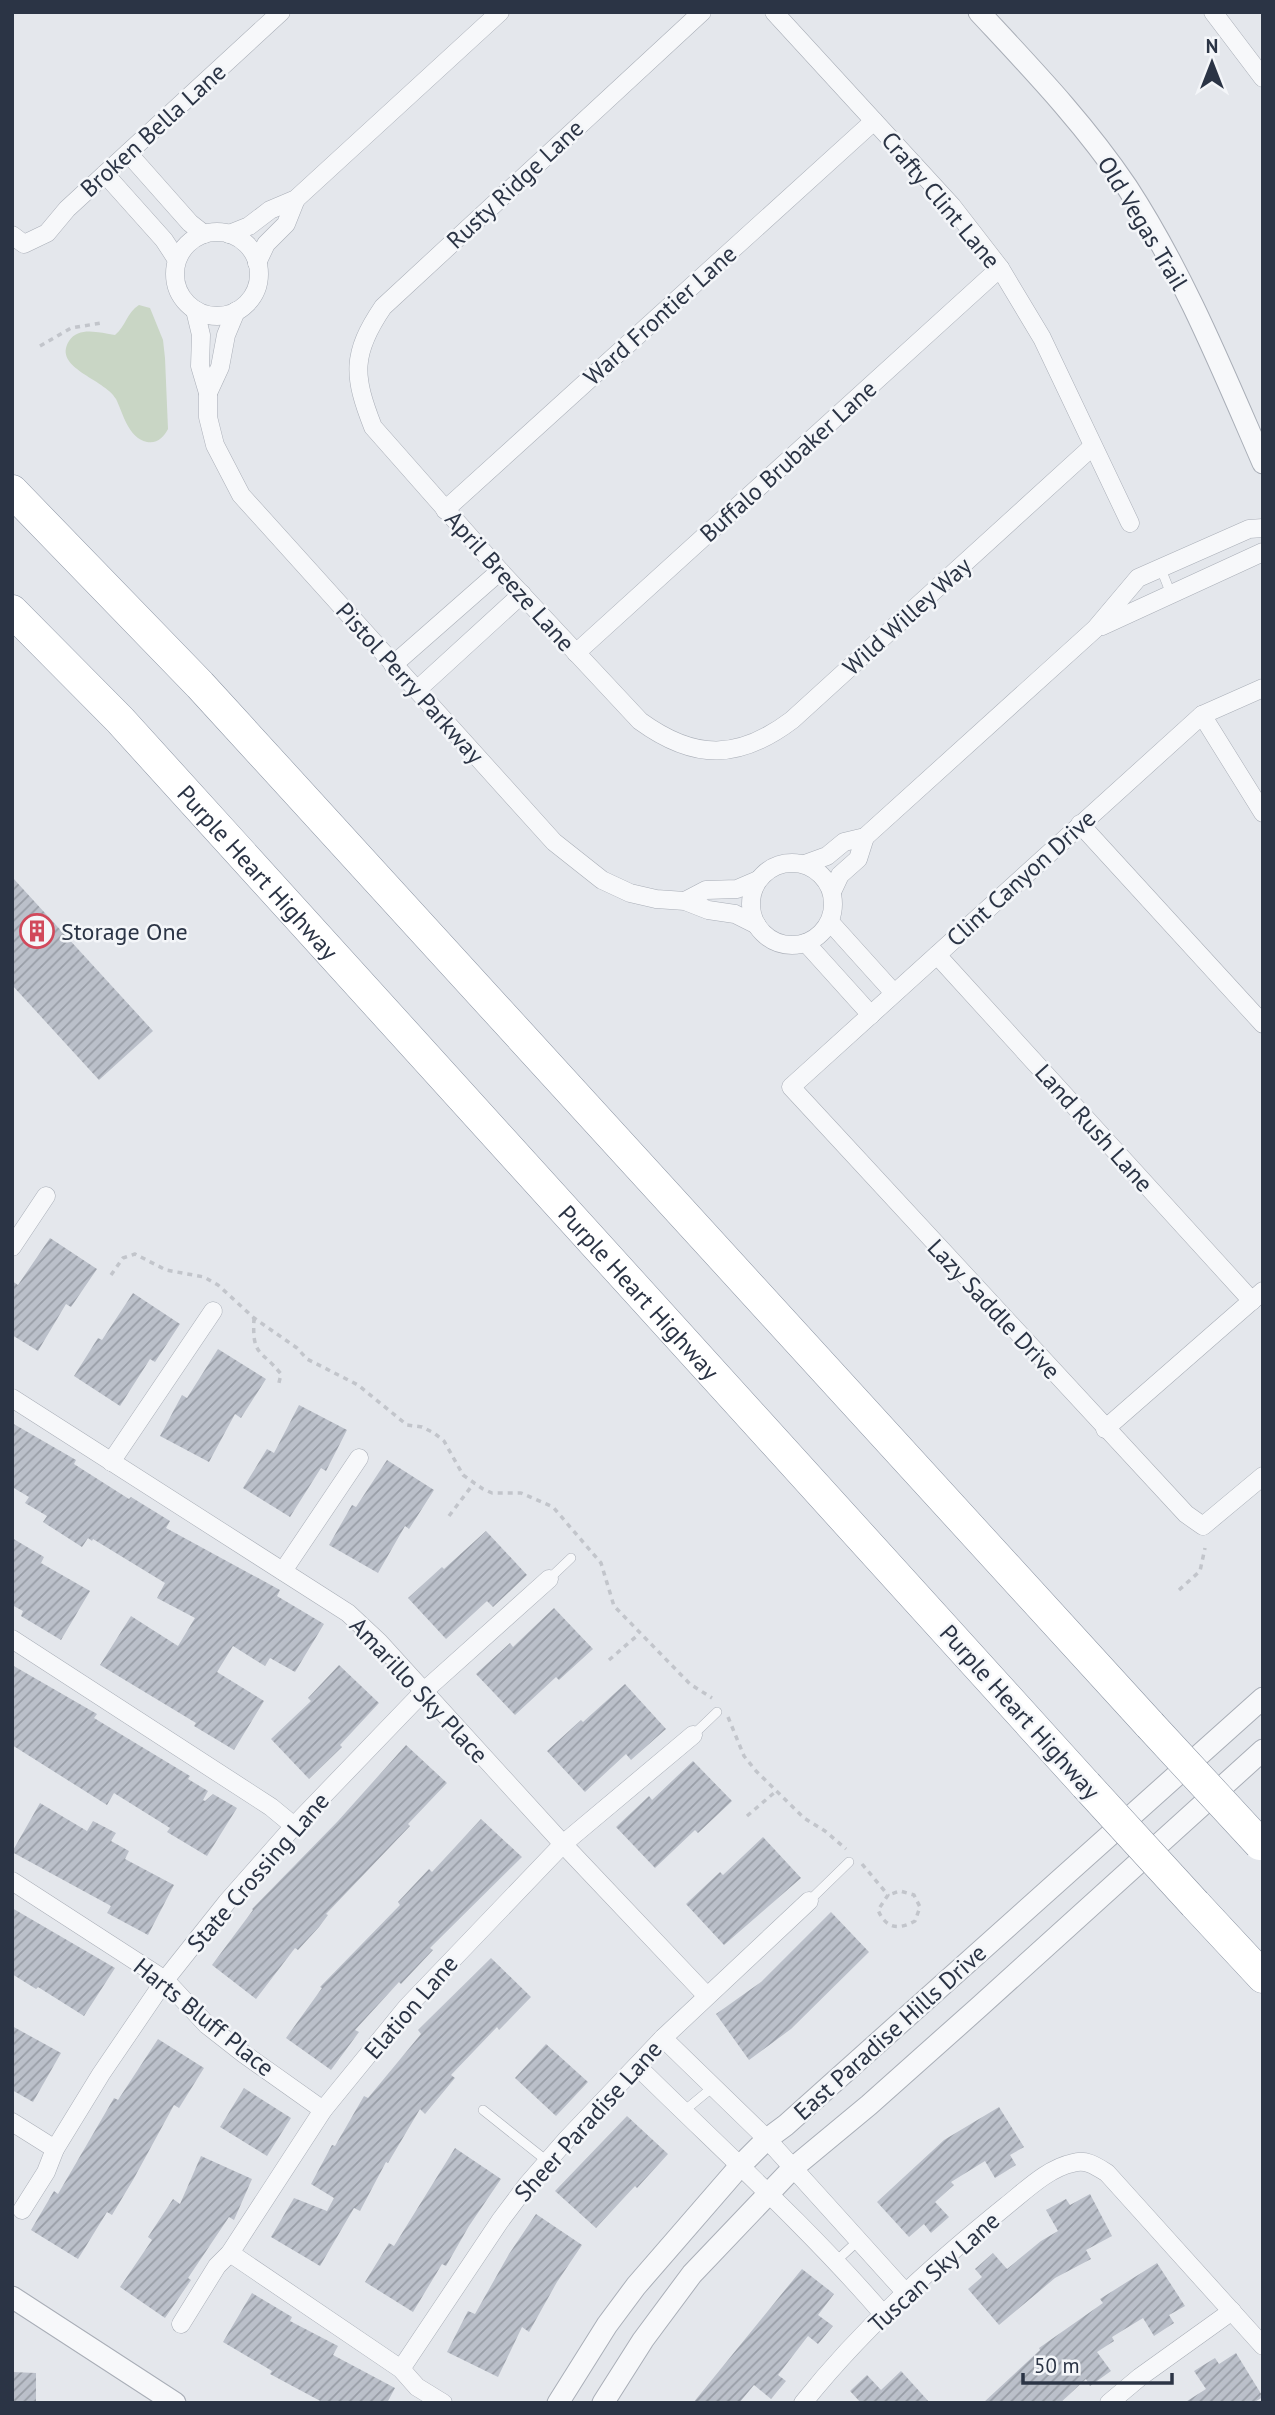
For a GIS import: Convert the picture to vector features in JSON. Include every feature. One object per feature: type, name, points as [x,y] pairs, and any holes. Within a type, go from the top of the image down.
[{"type":"highway","points":[[12,491],[200,685],[1261,1845]]},
{"type":"highway","name":"Purple Heart Highway","points":[[12,611],[120,720],[1263,1977]]},
{"type":"highway","points":[[12,622],[120,720]]},
{"type":"street","name":"Broken Bella Lane","points":[[18,240],[47,233],[67,209],[281,12]]},
{"type":"street","points":[[229,234],[246,244],[257,263],[258,279],[251,298],[236,312],[214,316],[195,310],[180,296],[174,275],[177,260],[185,247],[204,234],[229,234],[250,226],[270,210],[296,199],[500,12]]},
{"type":"street","name":"Rusty Ridge Lane","points":[[357,374],[359,354],[367,331],[383,307],[702,12]]},
{"type":"street","name":"Crafty Clint Lane","points":[[774,12],[952,206],[1000,268],[1042,338],[1130,523]]},
{"type":"street","name":"Old Vegas Trail","points":[[979,12],[1072,114],[1126,187],[1173,265],[1263,463]]},
{"type":"street","points":[[1213,12],[1263,78]]},
{"type":"street","name":"Ward Frontier Lane","points":[[445,510],[874,121]]},
{"type":"street","points":[[128,153],[190,223],[204,234]]},
{"type":"street","points":[[105,174],[164,240],[177,260]]},
{"type":"street","points":[[257,263],[266,244],[286,224],[296,199]]},
{"type":"street","name":"Buffalo Brubaker Lane","points":[[576,653],[1000,268]]},
{"type":"street","name":"Pistol Perry Parkway","points":[[195,310],[201,335],[200,366],[208,393],[208,416],[215,445],[241,495],[393,666],[554,842],[586,869],[630,893],[656,899],[685,901],[708,911],[735,914],[757,925]]},
{"type":"street","name":"Pistol Perry Parkway","points":[[208,393],[220,367],[226,335],[236,312]]},
{"type":"street","name":"April Breeze Lane","points":[[357,374],[373,427],[500,571],[640,721],[660,736],[704,751]]},
{"type":"street","name":"Wild Willey Way","points":[[704,751],[748,746],[771,736],[792,720],[1092,447]]},
{"type":"street","points":[[804,864],[823,875],[832,892],[834,908],[830,922],[820,935],[806,943],[786,945],[767,937],[757,925],[751,910],[751,900],[758,880],[774,866],[784,863],[804,864],[827,856],[844,842],[865,837],[1095,629],[1139,578],[1249,529],[1263,528]]},
{"type":"street","points":[[1095,629],[1263,552]]},
{"type":"street","points":[[393,666],[500,571]]},
{"type":"street","points":[[416,690],[522,594]]},
{"type":"street","name":"Clint Canyon Drive","points":[[791,1087],[1202,715],[1263,688]]},
{"type":"street","points":[[1202,715],[1263,813]]},
{"type":"street","points":[[1080,824],[1263,1024]]},
{"type":"street","points":[[832,892],[840,875],[858,859],[865,837]]},
{"type":"street","name":"Pistol Perry Parkway","points":[[685,901],[706,890],[737,889],[758,880]]},
{"type":"street","points":[[830,922],[894,993]]},
{"type":"street","points":[[806,943],[871,1015]]},
{"type":"street","name":"Land Rush Lane","points":[[937,955],[1257,1296]]},
{"type":"street","name":"Lazy Saddle Drive","points":[[791,1087],[1186,1514],[1203,1526],[1263,1476]]},
{"type":"street","points":[[12,1247],[46,1196]]},
{"type":"street","points":[[1105,1429],[1257,1296]]},
{"type":"street","points":[[111,1462],[213,1311]]},
{"type":"street","name":"Amarillo Sky Place","points":[[12,1398],[348,1613],[379,1642],[563,1844],[706,1995]]},
{"type":"street","points":[[283,1571],[359,1458]]},
{"type":"street","name":"State Crossing Lane","points":[[22,2210],[101,2074],[165,1980],[227,1902],[294,1826],[423,1692],[549,1579]]},
{"type":"street","points":[[12,1639],[271,1807],[294,1826]]},
{"type":"street","name":"East Paradise Hills Drive","points":[[558,2403],[607,2325],[636,2286],[767,2138],[786,2125],[1263,1698]]},
{"type":"street","name":"Elation Lane","points":[[181,2324],[323,2110],[407,2007],[563,1844],[693,1735]]},
{"type":"street","name":"East Paradise Hills Drive","points":[[603,2403],[643,2340],[678,2292],[793,2168],[869,2105],[1263,1750]]},
{"type":"street","name":"Harts Bluff Place","points":[[12,1881],[165,1980],[207,2025],[323,2110]]},
{"type":"street","name":"Sheer Paradise Lane","points":[[401,2369],[500,2221],[547,2161],[706,1995],[809,1900]]},
{"type":"street","points":[[663,2038],[767,2138],[906,2293]]},
{"type":"street","points":[[637,2066],[799,2222],[883,2314]]},
{"type":"street","points":[[12,2122],[55,2150]]},
{"type":"street","name":"Tuscan Sky Lane","points":[[803,2403],[883,2314],[906,2293],[1026,2190],[1069,2163],[1080,2161],[1093,2164],[1107,2173],[1232,2311]]},
{"type":"street","points":[[230,2253],[401,2369],[417,2387],[443,2403]]},
{"type":"street","points":[[12,2297],[175,2403]]},
{"type":"street","points":[[1109,2403],[1140,2377],[1232,2311],[1263,2346]]},
{"type":"lane","points":[[1160,569],[1171,594]]},
{"type":"lane","points":[[549,1579],[570,1558]]},
{"type":"lane","points":[[693,1735],[717,1712]]},
{"type":"lane","points":[[809,1900],[849,1862]]},
{"type":"lane","points":[[684,2112],[713,2087]]},
{"type":"lane","points":[[484,2110],[547,2161]]},
{"type":"lane","points":[[835,2262],[859,2240]]},
{"type":"path","points":[[40,346],[71,328],[101,323]]},
{"type":"path","points":[[254,1318],[255,1348],[281,1374],[278,1387]]},
{"type":"path","points":[[449,1516],[474,1483]]},
{"type":"path","points":[[1179,1590],[1200,1571],[1205,1548]]},
{"type":"path","points":[[609,1660],[640,1634]]},
{"type":"path","points":[[747,1816],[775,1791]]},
{"type":"green space","points":[[139,305],[150,308],[163,340],[165,358],[168,429],[154,442],[140,440],[135,436],[116,399],[102,385],[74,366],[68,359],[66,350],[69,341],[78,333],[115,335]]},
{"type":"building","name":"Storage One","points":[[12,877],[153,1031],[99,1080],[12,985]]},
{"type":"building","points":[[50,1238],[97,1269],[71,1307],[66,1304],[38,1351],[12,1335],[12,1281],[18,1285]]},
{"type":"building","points":[[133,1293],[180,1324],[155,1362],[150,1359],[120,1406],[74,1376],[98,1338],[102,1340]]},
{"type":"building","points":[[218,1349],[266,1379],[241,1418],[235,1414],[209,1462],[160,1436],[182,1395],[187,1398]]},
{"type":"building","points":[[299,1405],[347,1430],[326,1471],[321,1468],[290,1517],[243,1488],[267,1449],[274,1453]]},
{"type":"building","points":[[12,1423],[76,1460],[74,1464],[129,1499],[131,1497],[170,1521],[166,1528],[280,1590],[277,1596],[324,1624],[295,1672],[270,1658],[265,1666],[233,1646],[217,1672],[264,1701],[234,1750],[194,1726],[196,1723],[100,1665],[131,1616],[178,1646],[195,1618],[157,1598],[165,1583],[93,1539],[92,1541],[88,1538],[82,1547],[43,1522],[47,1516],[25,1503],[29,1497],[12,1487]]},
{"type":"building","points":[[387,1460],[434,1490],[409,1529],[405,1526],[378,1573],[329,1545],[352,1505],[356,1507]]},
{"type":"building","points":[[486,1531],[527,1575],[493,1607],[487,1601],[446,1639],[408,1598]]},
{"type":"building","points":[[12,1538],[44,1557],[41,1563],[90,1591],[61,1640],[21,1616],[23,1611],[12,1605]]},
{"type":"building","points":[[554,1608],[593,1649],[559,1680],[556,1677],[515,1715],[476,1674],[510,1643],[513,1647]]},
{"type":"building","points":[[12,1665],[97,1714],[94,1718],[190,1776],[188,1779],[208,1791],[203,1800],[213,1794],[237,1808],[207,1856],[167,1832],[170,1828],[114,1793],[107,1805],[12,1745]]},
{"type":"building","points":[[339,1665],[379,1703],[340,1745],[342,1747],[309,1779],[271,1739],[311,1701],[308,1698]]},
{"type":"building","points":[[625,1684],[666,1729],[631,1760],[626,1754],[585,1792],[547,1751]]},
{"type":"building","points":[[406,1745],[447,1783],[326,1914],[328,1915],[319,1927],[298,1950],[295,1948],[256,1999],[212,1965],[252,1909],[338,1821]]},
{"type":"building","points":[[693,1761],[732,1801],[698,1833],[695,1830],[655,1868],[616,1827],[649,1796],[652,1800]]},
{"type":"building","points":[[40,1803],[87,1831],[93,1821],[116,1833],[111,1841],[129,1851],[125,1859],[174,1885],[148,1935],[107,1913],[111,1906],[12,1852]]},
{"type":"building","points":[[481,1819],[522,1857],[430,1948],[433,1950],[355,2030],[359,2032],[331,2070],[286,2038],[322,1988],[320,1987],[400,1905],[398,1902],[429,1869],[432,1872]]},
{"type":"building","points":[[763,1837],[801,1878],[724,1945],[686,1904],[720,1872],[723,1875]]},
{"type":"building","points":[[12,1908],[115,1968],[84,2016],[12,1974]]},
{"type":"building","points":[[831,1912],[869,1952],[791,2029],[749,2060],[716,2014],[761,1982]]},
{"type":"building","points":[[491,1958],[531,1997],[499,2030],[497,2027],[451,2075],[455,2078],[425,2114],[420,2109],[388,2163],[386,2162],[360,2211],[354,2208],[320,2266],[271,2237],[294,2198],[327,2211],[334,2198],[311,2184],[332,2145],[335,2146],[364,2096],[368,2098],[421,2034],[418,2030]]},
{"type":"building","points":[[12,2026],[61,2053],[33,2102],[12,2090]]},
{"type":"building","points":[[158,2039],[204,2068],[179,2108],[174,2105],[112,2215],[107,2212],[78,2259],[31,2230],[54,2191],[58,2194],[114,2098],[118,2100]]},
{"type":"building","points":[[546,2044],[588,2082],[556,2116],[515,2078]]},
{"type":"building","points":[[244,2088],[291,2118],[267,2156],[220,2127]]},
{"type":"building","points":[[999,2107],[1024,2147],[1010,2155],[1016,2165],[995,2178],[985,2161],[951,2182],[954,2185],[935,2202],[949,2217],[931,2233],[924,2224],[909,2237],[877,2202],[944,2140]]},
{"type":"building","points":[[627,2116],[668,2154],[596,2228],[555,2191]]},
{"type":"building","points":[[455,2148],[501,2179],[446,2266],[442,2264],[413,2312],[365,2282],[389,2243],[394,2246]]},
{"type":"building","points":[[201,2156],[252,2179],[234,2220],[229,2217],[165,2318],[120,2287],[152,2240],[148,2237],[173,2199],[180,2204]]},
{"type":"building","points":[[1090,2194],[1112,2236],[1086,2250],[1091,2259],[1055,2278],[999,2325],[968,2289],[982,2277],[975,2269],[993,2253],[1007,2269],[1041,2241],[1058,2231],[1046,2210],[1066,2199],[1070,2205]]},
{"type":"building","points":[[536,2214],[582,2245],[557,2282],[529,2332],[522,2327],[498,2377],[447,2352],[468,2311],[475,2314],[509,2254]]},
{"type":"building","points":[[1157,2263],[1185,2306],[1169,2315],[1174,2323],[1154,2336],[1143,2318],[1112,2337],[1114,2341],[1097,2352],[1111,2371],[1090,2386],[1086,2379],[1060,2403],[983,2403],[1040,2350],[1039,2348],[1103,2303],[1100,2299]]},
{"type":"building","points":[[802,2269],[834,2294],[818,2315],[833,2326],[818,2344],[808,2336],[778,2375],[786,2381],[771,2399],[754,2385],[739,2403],[693,2403]]},
{"type":"building","points":[[252,2293],[292,2317],[290,2321],[338,2346],[333,2355],[395,2388],[387,2403],[324,2403],[270,2374],[272,2371],[223,2342]]},
{"type":"building","points":[[1236,2353],[1263,2397],[1253,2403],[1184,2403],[1206,2389],[1194,2371],[1215,2358],[1219,2364]]},
{"type":"building","points":[[901,2371],[930,2403],[861,2403],[850,2391],[867,2375],[881,2390]]},
{"type":"building","points":[[12,2372],[36,2373],[36,2403],[12,2403]]},
{"type":"place","name":"Storage One","points":[[37,931]]}]
